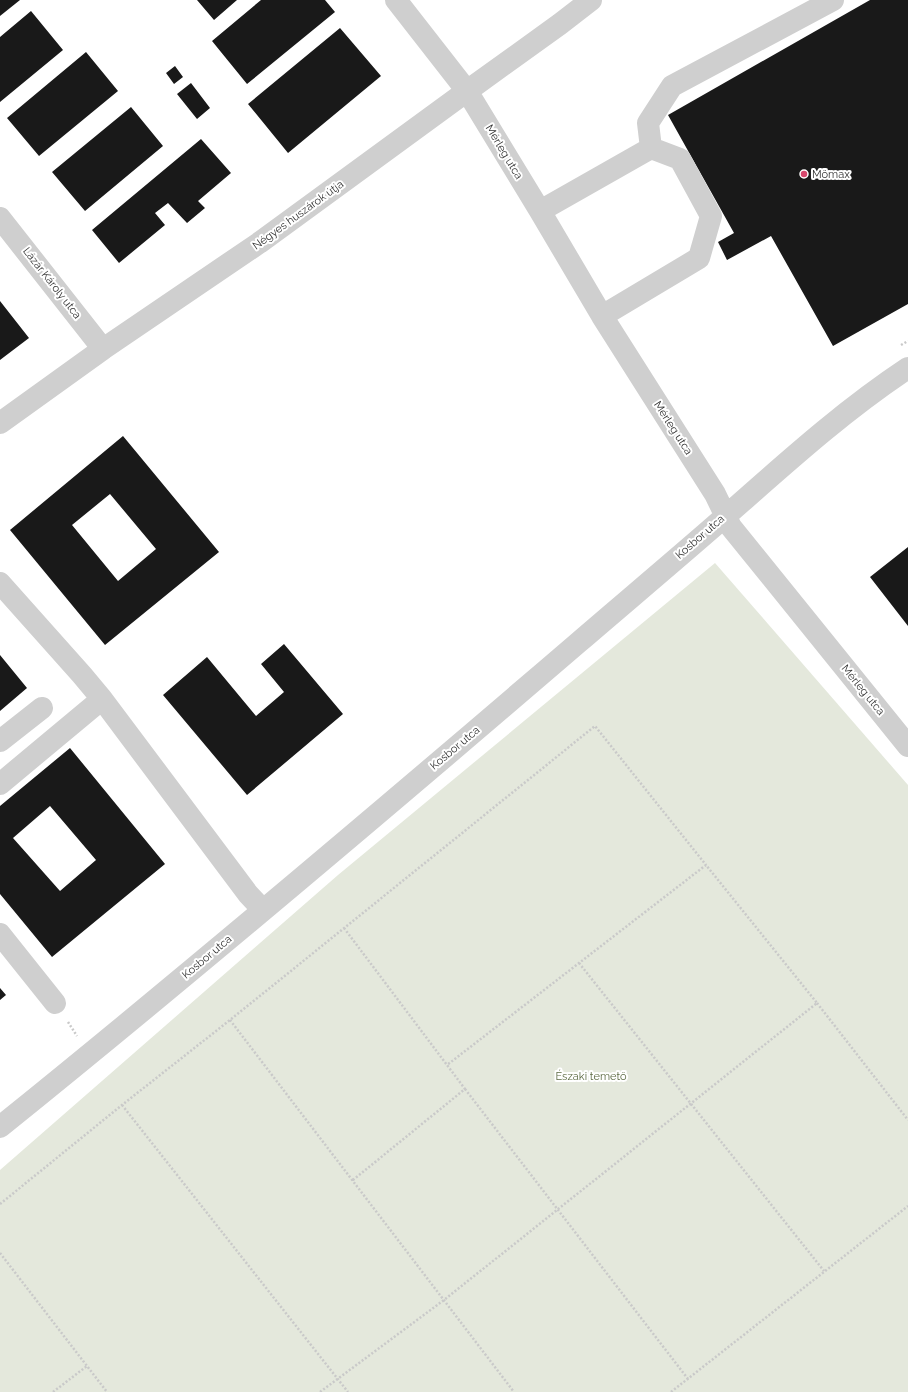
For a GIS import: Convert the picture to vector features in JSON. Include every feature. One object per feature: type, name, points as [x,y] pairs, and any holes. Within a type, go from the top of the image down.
[{"type":"street","name":"Mérleg utca","points":[[396,0],[467,90],[602,316],[715,494],[731,527],[908,746]]},
{"type":"street","name":"Négyes huszárok útja","points":[[0,423],[103,349],[258,243],[591,0]]},
{"type":"street","points":[[650,148],[648,123],[672,86],[833,0]]},
{"type":"street","points":[[540,211],[650,148],[680,159],[711,216],[699,258],[602,316]]},
{"type":"street","name":"Lázár Károly utca","points":[[0,218],[103,349]]},
{"type":"street","name":"Kosbor utca","points":[[0,1128],[94,1052],[444,758],[820,433],[891,379],[908,368]]},
{"type":"street","points":[[0,583],[102,699],[248,894],[263,910]]},
{"type":"street","points":[[0,784],[102,699]]},
{"type":"street","points":[[0,741],[42,708]]},
{"type":"street","points":[[0,934],[55,1003]]},
{"type":"path","points":[[0,1204],[595,726],[908,1120]]},
{"type":"path","points":[[447,1066],[706,865]]},
{"type":"path","points":[[344,928],[447,1066],[688,1379]]},
{"type":"path","points":[[579,963],[824,1272]]},
{"type":"path","points":[[320,1392],[444,1300],[816,1003]]},
{"type":"path","points":[[230,1020],[514,1392]]},
{"type":"path","points":[[353,1180],[465,1089]]},
{"type":"path","points":[[122,1105],[348,1392]]},
{"type":"path","points":[[672,1392],[908,1206]]},
{"type":"path","points":[[0,1253],[107,1392]]},
{"type":"path","points":[[52,1392],[87,1366]]},
{"type":"green space","name":"Északi temető","points":[[715,563],[908,785],[908,1392],[0,1392],[0,1170],[338,875]]},
{"type":"building","points":[[0,0],[20,0],[0,16]]},
{"type":"building","points":[[197,0],[237,0],[214,20]]},
{"type":"building","points":[[261,0],[325,0],[335,12],[247,84],[212,41]]},
{"type":"building","name":"Mömax","points":[[870,0],[908,0],[908,304],[833,346],[771,236],[727,260],[718,242],[734,233],[668,115]]},
{"type":"building","points":[[31,11],[63,50],[0,102],[0,37]]},
{"type":"building","points":[[340,28],[381,76],[288,153],[248,104]]},
{"type":"building","points":[[86,52],[118,91],[39,156],[7,118]]},
{"type":"building","points":[[175,66],[183,77],[174,84],[166,73]]},
{"type":"building","points":[[191,83],[210,108],[197,119],[177,94]]},
{"type":"building","points":[[131,107],[163,146],[85,211],[52,172]]},
{"type":"building","points":[[201,139],[231,173],[198,201],[205,208],[187,223],[168,203],[155,213],[165,225],[119,263],[92,230]]},
{"type":"building","points":[[0,301],[29,338],[0,360]]},
{"type":"building","points":[[123,436],[219,552],[105,645],[10,530]],"holes":[[[110,494],[156,549],[118,581],[72,525]]]},
{"type":"building","points":[[908,547],[908,626],[870,577]]},
{"type":"building","points":[[284,644],[343,714],[247,795],[163,695],[207,657],[256,716],[284,692],[261,664]]},
{"type":"building","points":[[0,655],[27,688],[0,711]]},
{"type":"building","points":[[70,748],[165,864],[52,957],[0,894],[0,806]],"holes":[[[50,806],[96,860],[60,891],[13,838]]]},
{"type":"building","points":[[0,988],[6,995],[0,1000]]},
{"type":"place","name":"Mömax","points":[[804,174]]}]
